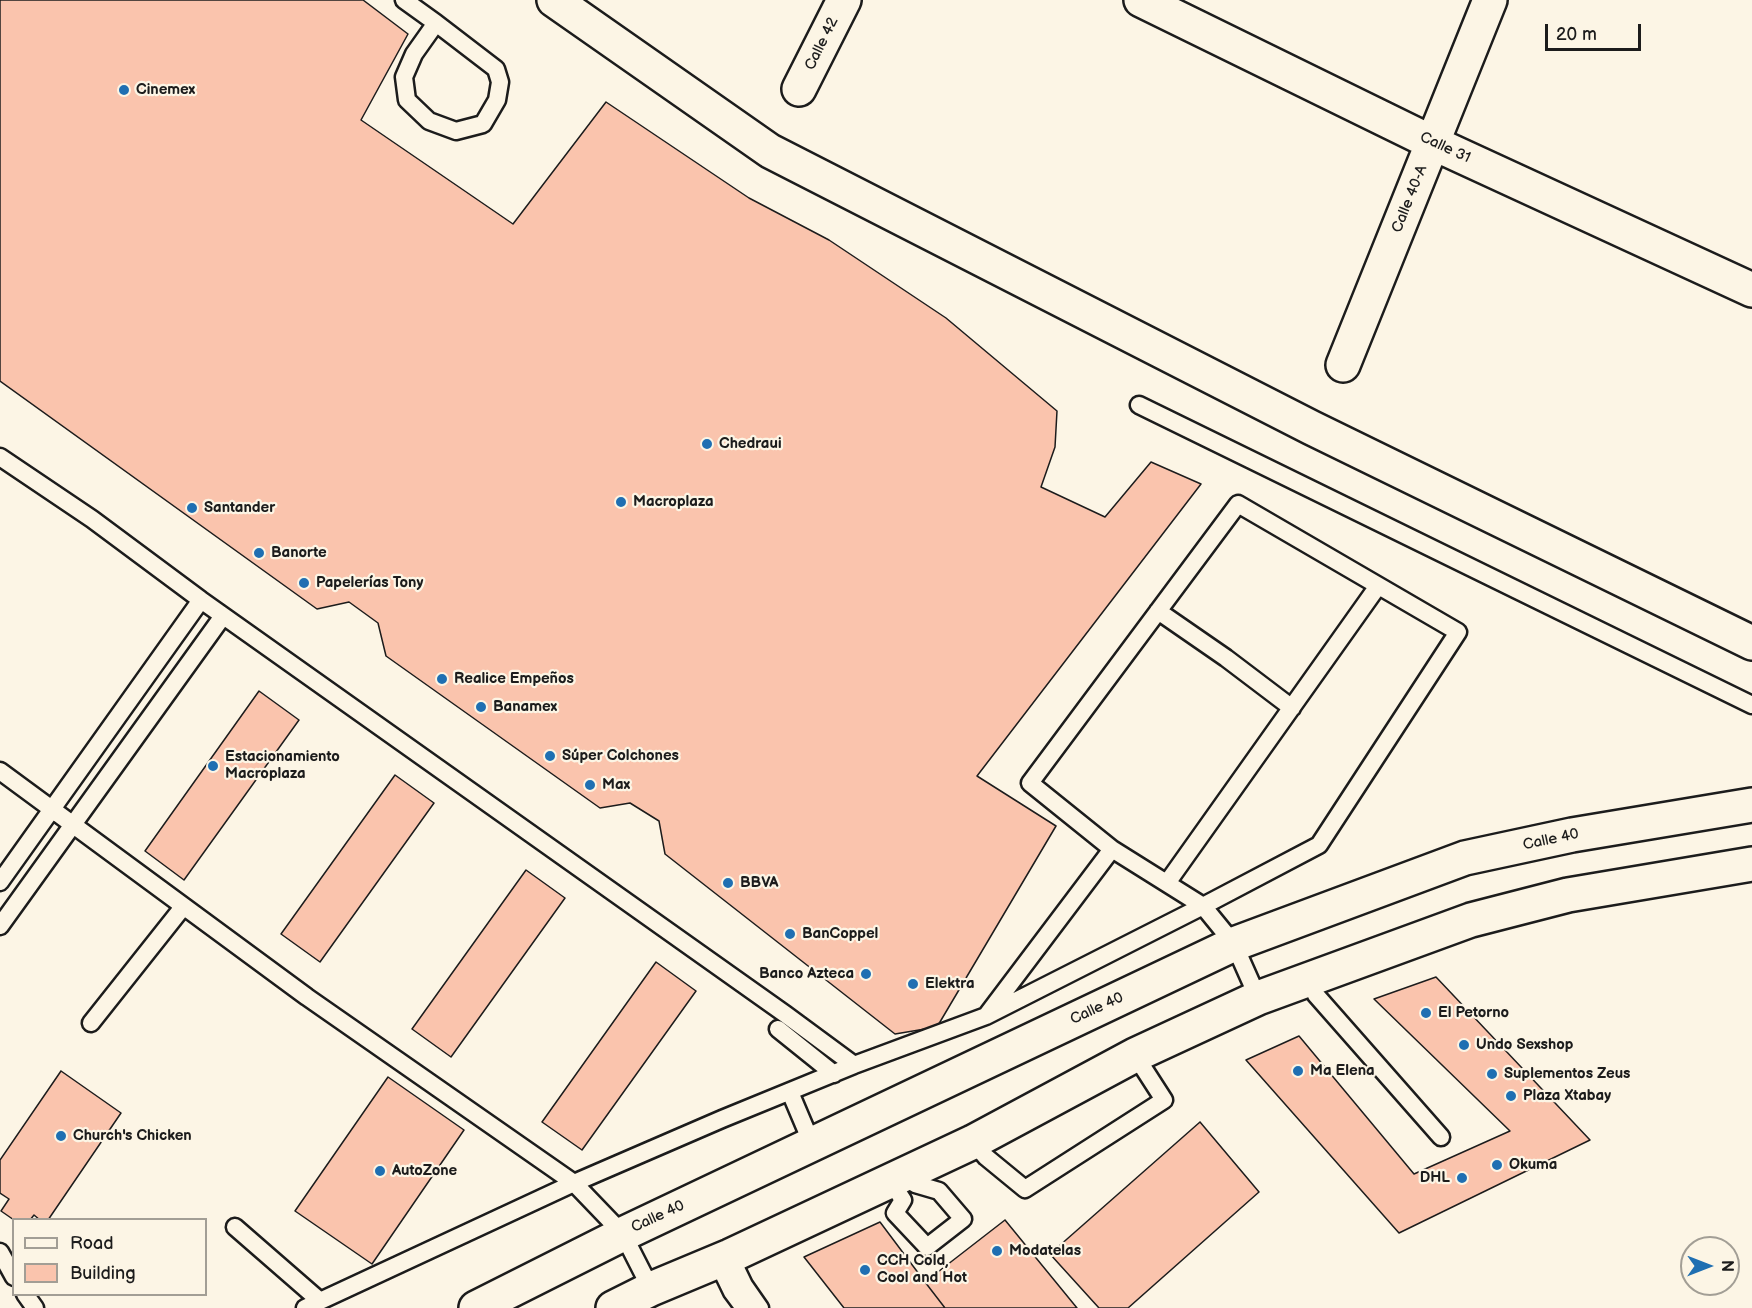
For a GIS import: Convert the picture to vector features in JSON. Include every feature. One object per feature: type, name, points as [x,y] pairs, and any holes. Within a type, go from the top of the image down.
[{"type":"main road","points":[[554,0],[770,152],[1312,428],[1752,643]]},
{"type":"main road","name":"Calle 42","points":[[800,89],[844,0]]},
{"type":"main road","name":"Calle 40-A","points":[[1342,365],[1490,0]]},
{"type":"main road","name":"Calle 31","points":[[1160,5],[1433,142],[1752,290]]},
{"type":"main road","name":"Calle 40","points":[[476,1308],[623,1234],[1234,944],[1465,858],[1572,835],[1752,805]]},
{"type":"main road","points":[[613,1308],[973,1142],[1135,1055],[1258,998],[1470,920],[1568,895],[1752,864]]},
{"type":"lane","points":[[404,0],[436,23],[496,69],[500,82],[497,100],[483,124],[456,131],[429,121],[406,100],[404,77],[414,54],[436,23]]},
{"type":"lane","points":[[1139,405],[1752,705]]},
{"type":"lane","points":[[0,457],[92,519],[223,616],[854,1065]]},
{"type":"lane","points":[[235,1227],[313,1304],[574,1183],[722,1119],[854,1065],[986,1016],[1203,906],[1319,845],[1458,632],[1238,504],[1030,783],[1112,849],[1203,906],[1234,944],[1258,998]]},
{"type":"lane","points":[[1167,884],[1378,586]]},
{"type":"lane","points":[[0,882],[201,600]]},
{"type":"lane","points":[[1158,611],[1226,658],[1292,708]]},
{"type":"lane","points":[[0,926],[223,616]]},
{"type":"lane","points":[[0,771],[307,997],[574,1183],[623,1234],[651,1289]]},
{"type":"lane","points":[[986,1016],[1112,849]]},
{"type":"lane","points":[[91,1023],[183,907]]},
{"type":"lane","points":[[1309,981],[1316,995],[1441,1137]]},
{"type":"lane","points":[[778,1029],[834,1074]]},
{"type":"lane","points":[[973,1142],[986,1157],[1025,1189],[1164,1100],[1135,1055]]},
{"type":"lane","points":[[790,1092],[812,1144]]},
{"type":"lane","points":[[899,1176],[915,1184],[939,1191],[963,1219],[927,1248],[895,1213],[903,1200],[899,1176]]},
{"type":"lane","points":[[0,1252],[12,1273]]},
{"type":"lane","points":[[724,1258],[732,1292],[744,1308]]},
{"type":"lane","points":[[724,1258],[760,1308]]},
{"type":"building","name":"Macroplaza","points":[[0,0],[363,0],[408,34],[361,120],[513,224],[606,102],[749,198],[829,240],[946,318],[1057,411],[1055,447],[1041,487],[1105,517],[1151,462],[1201,484],[977,776],[1056,826],[937,1027],[895,1034],[665,854],[659,821],[630,803],[600,808],[386,656],[378,623],[349,602],[317,609],[0,381]]},
{"type":"building","points":[[259,691],[299,720],[184,880],[145,851]]},
{"type":"building","points":[[395,775],[434,803],[320,962],[281,934]]},
{"type":"building","points":[[526,870],[565,898],[451,1057],[412,1029]]},
{"type":"building","points":[[656,962],[696,991],[582,1150],[542,1122]]},
{"type":"building","name":"Plaza Xtabay","points":[[1436,977],[1590,1140],[1399,1233],[1246,1060],[1299,1036],[1414,1174],[1510,1131],[1374,999]]},
{"type":"building","name":"Church's Chicken","points":[[61,1071],[121,1113],[49,1218],[38,1218],[34,1215],[32,1218],[12,1219],[1,1211],[9,1199],[0,1193],[0,1160]]},
{"type":"building","name":"AutoZone","points":[[388,1077],[464,1130],[372,1264],[295,1211]]},
{"type":"building","points":[[1200,1122],[1259,1192],[1128,1308],[1099,1308],[1050,1254]]},
{"type":"building","name":"Modatelas","points":[[1005,1220],[1077,1308],[945,1308],[925,1282]]},
{"type":"building","name":"CCH Cold, Cool and Hot","points":[[880,1222],[945,1308],[844,1308],[804,1257]]},
{"type":"place","name":"Cinemex","points":[[124,90]]},
{"type":"place","name":"Chedraui","points":[[707,444]]},
{"type":"place","name":"Macroplaza","points":[[621,502]]},
{"type":"place","name":"Santander","points":[[192,508]]},
{"type":"place","name":"Banorte","points":[[259,553]]},
{"type":"place","name":"Papelerías Tony","points":[[304,583]]},
{"type":"place","name":"Realice Empeños","points":[[442,679]]},
{"type":"place","name":"Banamex","points":[[481,707]]},
{"type":"place","name":"Súper Colchones","points":[[550,756]]},
{"type":"place","name":"Estacionamiento Macroplaza","points":[[213,766]]},
{"type":"place","name":"Max","points":[[590,785]]},
{"type":"place","name":"BBVA","points":[[728,883]]},
{"type":"place","name":"BanCoppel","points":[[790,934]]},
{"type":"place","name":"Banco Azteca","points":[[866,974]]},
{"type":"place","name":"Elektra","points":[[913,984]]},
{"type":"place","name":"El Petorno","points":[[1426,1013]]},
{"type":"place","name":"Undo Sexshop","points":[[1464,1045]]},
{"type":"place","name":"Ma Elena","points":[[1298,1071]]},
{"type":"place","name":"Suplementos Zeus","points":[[1492,1074]]},
{"type":"place","name":"Plaza Xtabay","points":[[1511,1096]]},
{"type":"place","name":"Church's Chicken","points":[[61,1136]]},
{"type":"place","name":"Okuma","points":[[1497,1165]]},
{"type":"place","name":"AutoZone","points":[[380,1171]]},
{"type":"place","name":"DHL","points":[[1462,1178]]},
{"type":"place","name":"Modatelas","points":[[997,1251]]},
{"type":"place","name":"CCH Cold, Cool and Hot","points":[[865,1270]]}]
